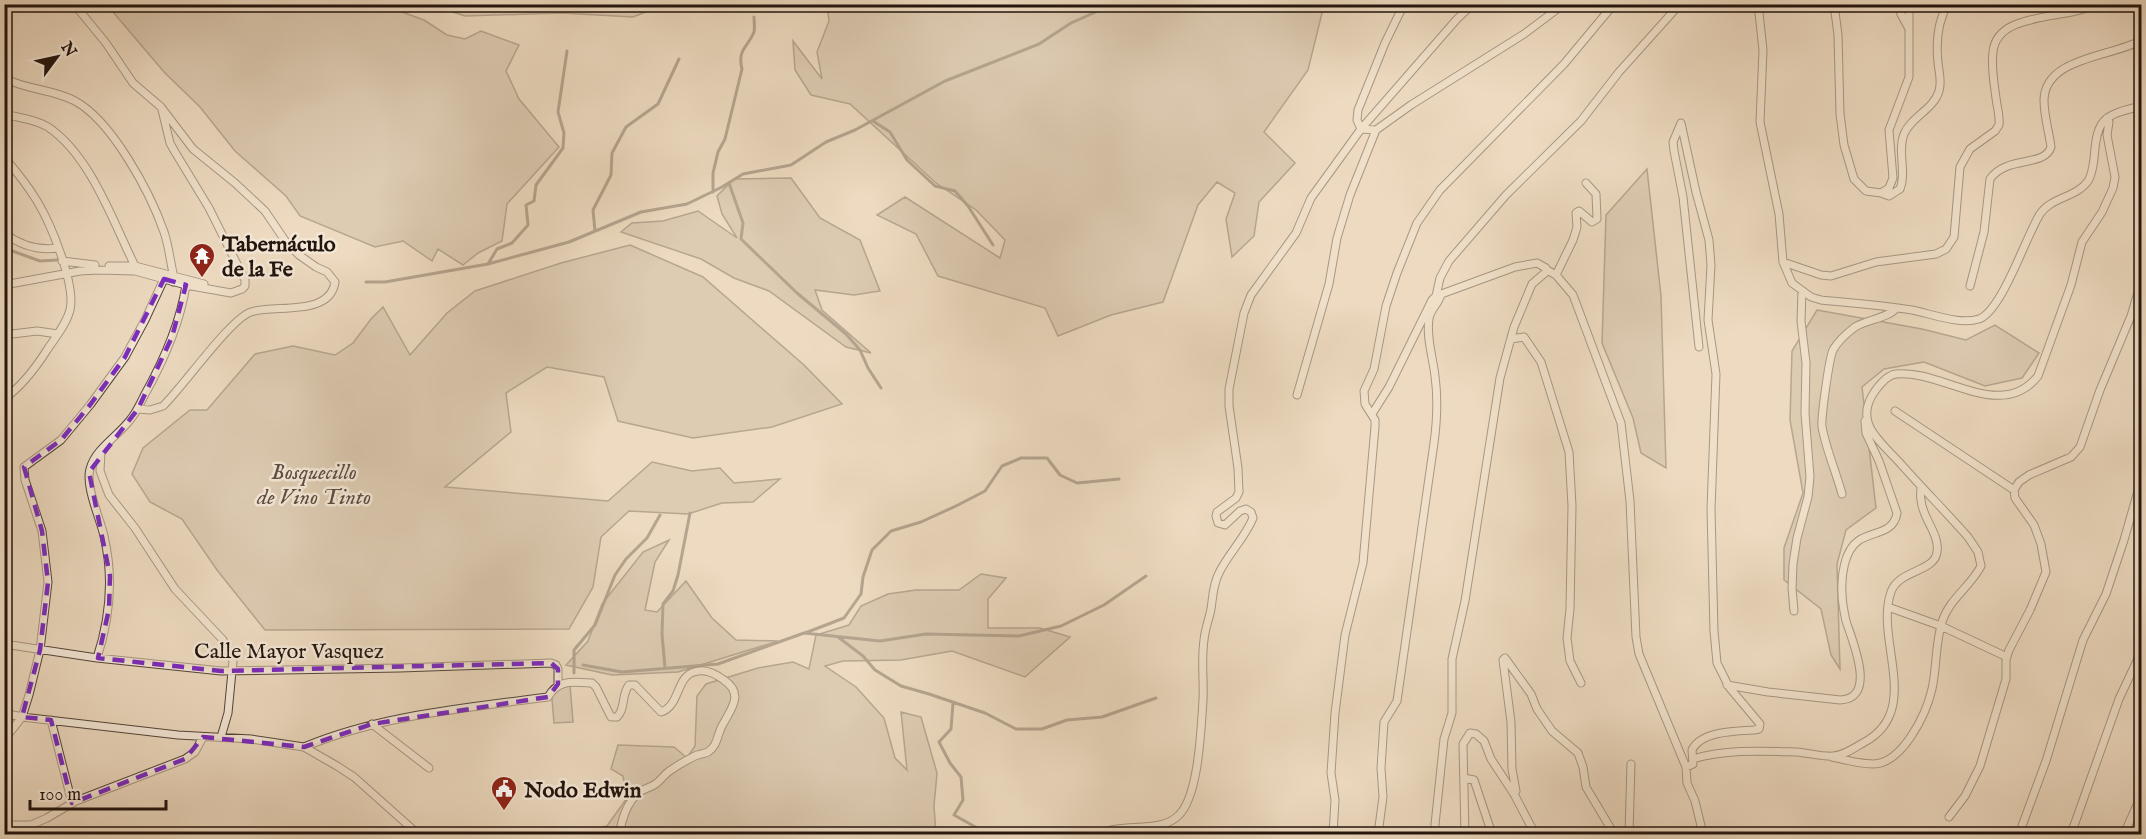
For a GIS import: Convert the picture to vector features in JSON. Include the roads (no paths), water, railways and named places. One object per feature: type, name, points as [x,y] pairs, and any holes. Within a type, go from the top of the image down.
[{"type":"street","points":[[74,4],[106,43],[139,90],[161,107],[193,149],[266,211],[294,250],[334,279],[335,285],[331,294],[317,304],[251,311],[224,336],[163,406],[150,410],[138,408]]},
{"type":"street","points":[[1361,129],[1357,120],[1358,110],[1385,43],[1404,4]]},
{"type":"street","points":[[1100,834],[1113,830],[1168,823],[1180,814],[1189,799],[1196,773],[1203,699],[1204,641],[1214,586],[1219,572],[1251,524],[1253,517],[1250,511],[1244,509],[1227,525],[1220,524],[1216,519],[1217,512],[1236,498],[1239,492],[1229,389],[1244,313],[1251,295],[1296,233],[1311,198],[1361,129],[1457,19],[1473,4]]},
{"type":"street","points":[[1297,394],[1329,284],[1337,238],[1350,195],[1376,130],[1411,105],[1524,34],[1564,4]]},
{"type":"street","points":[[1334,834],[1335,800],[1331,773],[1335,713],[1345,635],[1363,563],[1375,427],[1372,414],[1365,404],[1364,392],[1374,369],[1386,306],[1393,284],[1417,223],[1446,184],[1564,64],[1614,4]]},
{"type":"street","points":[[1378,834],[1383,797],[1381,768],[1384,722],[1397,701],[1436,433],[1436,378],[1428,326],[1431,311],[1440,299],[1440,278],[1449,261],[1506,195],[1581,120],[1619,72],[1680,4]]},
{"type":"street","points":[[1758,4],[1763,50],[1760,122],[1779,214],[1783,262],[1792,283],[1811,297],[1821,300],[1896,308],[1969,320],[1977,319],[1991,310],[2020,260],[2043,210],[2074,193],[2088,181],[2093,165],[2098,129],[2107,118],[2142,106]]},
{"type":"street","points":[[1834,4],[1838,35],[1840,114],[1844,146],[1854,179],[1866,191],[1889,196],[1900,189],[1903,176],[1904,135],[1938,94],[1940,83],[1937,51],[1938,28],[1948,4]]},
{"type":"street","points":[[1899,4],[1908,27]]},
{"type":"street","points":[[1881,193],[1889,188],[1893,178],[1890,130],[1909,77],[1909,4]]},
{"type":"street","points":[[1783,262],[1831,276],[1876,262],[1936,254],[1947,249],[1954,237],[1960,167],[1970,149],[1995,131],[1999,125],[1993,69],[1996,38],[2006,30],[2025,22],[2084,10],[2094,4]]},
{"type":"street","points":[[1970,286],[1984,232],[1990,179],[2005,165],[2039,159],[2050,152],[2044,100],[2049,81],[2055,74],[2074,63],[2142,40]]},
{"type":"street","points":[[4,78],[75,100],[104,125],[119,145],[149,197],[164,233],[174,279]]},
{"type":"street","points":[[161,107],[170,143],[209,208],[244,286]]},
{"type":"street","points":[[4,114],[33,120],[49,128],[75,153],[102,196],[135,269]]},
{"type":"street","points":[[1727,685],[1840,700],[1852,698],[1857,692],[1860,680],[1859,667],[1843,606],[1842,576],[1851,549],[1857,542],[1888,528],[1896,520],[1897,513],[1880,461],[1866,433],[1865,413],[1869,400],[1882,382],[1892,375],[1921,376],[1988,396],[2014,392],[2031,385],[2042,366],[2064,308],[2082,242],[2102,212],[2113,188],[2115,177],[2107,135],[2109,122],[2107,118]]},
{"type":"street","points":[[1686,767],[1691,766],[1693,748],[1701,741],[1720,734],[1754,730],[1760,727],[1758,719],[1727,685],[1717,663],[1713,631],[1712,509],[1716,374],[1708,320],[1711,265],[1710,250],[1681,123],[1673,142],[1683,197],[1699,347]]},
{"type":"street","points":[[1361,129],[1376,130]]},
{"type":"street","points":[[4,157],[38,202],[58,248],[70,286],[70,310],[58,334],[29,376],[4,399]]},
{"type":"street","points":[[1556,275],[1573,240],[1577,227],[1576,213],[1579,211],[1592,222],[1597,219],[1596,194],[1586,183]]},
{"type":"street","points":[[4,233],[32,247],[58,248]]},
{"type":"street","points":[[62,261],[135,269],[224,289],[244,286]]},
{"type":"street","points":[[1372,414],[1389,387],[1428,304],[1439,295],[1515,267],[1537,263],[1556,275],[1572,295],[1621,423],[1630,501],[1636,637],[1639,654],[1686,767],[1687,783],[1695,801],[1703,834]]},
{"type":"street","points":[[4,285],[89,270],[135,269],[164,279],[174,279],[186,285],[231,293],[244,286]]},
{"type":"street","points":[[1434,834],[1444,739],[1452,713],[1452,659],[1465,601],[1500,378],[1511,339],[1532,284],[1547,270]]},
{"type":"street","points":[[4,740],[22,717],[40,650],[48,582],[42,531],[25,480],[24,467],[61,440],[90,405],[125,357],[164,279]]},
{"type":"street","points":[[1949,817],[1965,796],[1980,765],[2006,679],[2007,657],[2046,572],[2041,544],[2034,525],[2015,498],[2014,489],[2019,482],[2029,476],[2071,457],[2080,447],[2100,390],[2131,316],[2142,279]]},
{"type":"street","points":[[97,658],[109,609],[110,576],[104,537],[89,472],[93,461],[131,420],[138,408],[172,337],[182,310],[186,285]]},
{"type":"street","points":[[1794,611],[1793,564],[1810,487],[1805,413],[1806,363],[1801,321],[1802,291]]},
{"type":"street","points":[[1842,494],[1821,420],[1831,355],[1836,345],[1856,327],[1865,321],[1893,313],[1896,308]]},
{"type":"street","points":[[4,335],[37,331],[58,334]]},
{"type":"street","points":[[1511,339],[1524,337],[1541,362],[1569,452],[1572,506],[1570,609],[1567,638],[1570,661],[1581,683]]},
{"type":"street","points":[[1895,411],[2014,489]]},
{"type":"street","points":[[1693,759],[1710,754],[1797,752],[1874,764],[1890,760],[1899,752],[1916,726],[1929,698],[1941,626],[1949,608],[1978,572],[1981,566],[1980,558],[1968,537],[1882,444],[1866,419]]},
{"type":"street","points":[[101,452],[100,471],[109,495],[135,528],[175,589],[223,640],[231,653],[232,670],[228,713],[221,737]]},
{"type":"street","points":[[2019,834],[2046,761],[2084,640],[2106,594],[2142,477]]},
{"type":"street","points":[[1832,757],[1877,735],[1891,709],[1895,688],[1887,617],[1890,593],[1900,578],[1926,566],[1935,559],[1938,552],[1921,501],[1921,487]]},
{"type":"street","points":[[1888,608],[1941,626],[2007,657]]},
{"type":"street","name":"Calle Mayor Vasquez","points":[[4,644],[97,658],[221,671],[552,663],[558,669],[558,684]]},
{"type":"street","points":[[2071,834],[2119,699],[2142,650]]},
{"type":"street","points":[[1514,794],[1516,791],[1512,769],[1511,722],[1503,660],[1505,658],[1531,694],[1537,709],[1552,731],[1578,753],[1586,787],[1614,834]]},
{"type":"street","points":[[304,747],[329,736],[372,724],[442,711],[548,697],[553,687],[558,684],[592,683],[611,717],[616,717],[624,706],[626,689],[629,685],[635,685],[642,690],[661,712],[668,710],[673,704],[687,676],[693,672],[712,673],[732,685],[734,705],[721,728],[717,743],[708,752],[696,755],[672,769],[652,787],[638,794],[630,802],[624,815],[620,834]]},
{"type":"street","points":[[4,713],[22,717],[304,747],[354,777],[418,834]]},
{"type":"street","points":[[51,720],[72,803]]},
{"type":"street","points":[[372,724],[429,768]]},
{"type":"street","points":[[1465,834],[1464,744],[1470,733],[1476,734],[1484,741],[1491,759],[1514,794],[1535,834]]},
{"type":"street","points":[[4,825],[31,825],[72,803],[185,759],[195,752],[203,737]]},
{"type":"street","points":[[1629,834],[1631,764]]},
{"type":"street","points":[[1464,778],[1474,780],[1492,834]]},
{"type":"street","points":[[2124,834],[2142,794]]},
{"type":"waterway","points":[[366,282],[385,282],[488,264],[569,242],[641,212],[687,204],[743,174],[791,165],[826,142],[855,130],[945,81],[1039,44],[1071,23],[1114,4]]},
{"type":"waterway","points":[[713,192],[713,173],[718,152],[725,139],[742,69],[742,52],[754,32],[754,17]]},
{"type":"waterway","points":[[488,264],[497,249],[512,243],[528,225],[526,205],[534,201],[536,185],[563,148],[564,133],[558,112],[567,51]]},
{"type":"waterway","points":[[595,231],[593,210],[611,175],[612,153],[626,127],[658,104],[679,59]]},
{"type":"waterway","points":[[873,121],[890,132],[907,160],[935,186],[955,191],[968,206],[993,245]]},
{"type":"waterway","points":[[729,183],[743,223],[741,239],[797,293],[846,334],[860,350],[881,388]]},
{"type":"waterway","points":[[4,248],[40,261],[57,260]]},
{"type":"waterway","points":[[805,633],[844,618],[861,594],[863,577],[872,550],[891,531],[921,522],[985,491],[1002,466],[1021,458],[1047,458],[1060,475],[1077,483],[1119,479]]},
{"type":"waterway","points":[[665,668],[662,634],[663,604],[673,591],[678,575],[690,513]]},
{"type":"waterway","points":[[574,673],[574,650],[595,625],[615,575],[626,559],[647,538],[660,515]]},
{"type":"waterway","points":[[583,665],[622,672],[718,664],[804,633],[880,641],[926,634],[1019,636],[1061,626],[1104,605],[1146,576]]},
{"type":"waterway","points":[[838,637],[863,656],[875,670],[901,686],[985,713],[1016,729],[1042,729],[1067,720],[1102,717],[1156,698]]},
{"type":"waterway","points":[[953,703],[951,729],[939,742],[950,763],[961,777],[963,800],[954,815],[985,834]]},
{"type":"place","name":"Tabernáculo de la Fe","points":[[202,279]]},
{"type":"place","name":"Nodo Edwin","points":[[504,812]]},
{"type":"park label","name":"Bosquecillo de Vino Tinto","points":[[314,484]]}]
